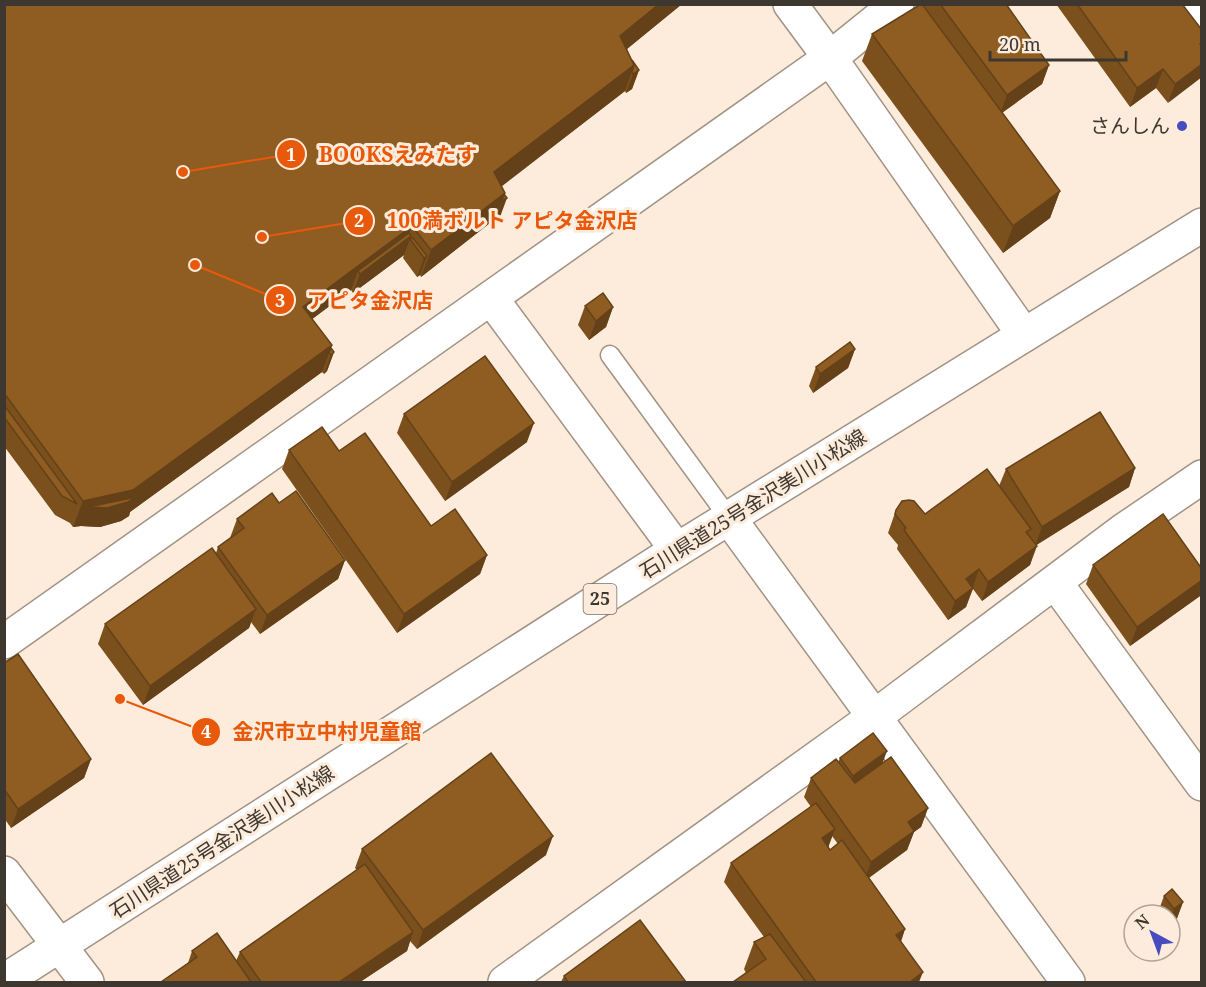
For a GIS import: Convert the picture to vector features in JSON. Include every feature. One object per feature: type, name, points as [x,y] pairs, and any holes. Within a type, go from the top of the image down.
[{"type":"street","points":[[790,4],[1024,335]]},
{"type":"street","points":[[4,642],[830,58],[897,4]]},
{"type":"street","points":[[1194,4],[1202,15]]},
{"type":"street","name":"石川県道25号金沢美川小松線","points":[[4,981],[677,550],[1202,225]]},
{"type":"street","points":[[491,298],[677,550]]},
{"type":"street","points":[[505,982],[874,717],[1124,530],[1202,477]]},
{"type":"street","points":[[729,518],[1068,982]]},
{"type":"street","points":[[1055,582],[1202,784]]},
{"type":"street","points":[[4,873],[87,982]]},
{"type":"lane","points":[[610,355],[729,518]]},
{"type":"building","points":[[4,4],[659,4],[620,36],[634,65],[494,172],[505,193],[431,250],[412,226],[303,307],[332,345],[133,490],[83,501],[4,393]]},
{"type":"building","points":[[921,4],[1060,191],[1013,226],[872,34]]},
{"type":"building","points":[[940,4],[1006,4],[1049,65],[1007,95]]},
{"type":"building","points":[[1077,4],[1182,4],[1202,30],[1202,43],[1200,44],[1202,64],[1175,84],[1163,69],[1137,88]]},
{"type":"building","points":[[632,60],[639,70],[633,74],[634,65]]},
{"type":"building","points":[[409,233],[411,236],[360,274],[358,271]]},
{"type":"building","points":[[413,238],[427,256],[424,258],[410,239]]},
{"type":"building","points":[[603,293],[613,307],[596,321],[585,306]]},
{"type":"building","points":[[850,342],[855,349],[820,374],[816,367]]},
{"type":"building","points":[[485,356],[534,423],[452,482],[404,414]]},
{"type":"building","points":[[4,405],[77,504],[62,496],[4,417]]},
{"type":"building","points":[[1100,412],[1135,468],[1042,527],[1006,469]]},
{"type":"building","points":[[322,427],[339,451],[365,433],[431,526],[455,509],[487,555],[404,614],[289,450]]},
{"type":"building","points":[[987,469],[1031,529],[1026,532],[1037,546],[988,582],[979,569],[966,579],[973,588],[955,601],[895,514],[902,501],[909,500],[914,501],[925,514]]},
{"type":"building","points":[[296,491],[345,560],[267,615],[218,547],[244,528],[237,519],[272,493],[279,503]]},
{"type":"building","points":[[136,497],[128,502],[107,508],[88,507]]},
{"type":"building","points":[[1163,514],[1202,569],[1202,580],[1137,627],[1093,565]]},
{"type":"building","points":[[212,548],[256,609],[150,686],[105,624]]},
{"type":"building","points":[[18,654],[91,759],[18,809],[4,789],[4,663]]},
{"type":"building","points":[[873,733],[887,751],[853,776],[840,758]]},
{"type":"building","points":[[491,753],[553,836],[423,930],[362,849]]},
{"type":"building","points":[[891,757],[928,808],[908,822],[914,831],[871,862],[811,778],[836,759],[855,783]]},
{"type":"building","points":[[816,803],[835,829],[822,838],[830,850],[842,840],[905,929],[896,935],[923,972],[910,982],[816,982],[731,863]]},
{"type":"building","points":[[365,864],[413,932],[339,982],[261,982],[240,952]]},
{"type":"building","points":[[1172,889],[1183,902],[1169,903],[1164,896]]},
{"type":"building","points":[[640,920],[686,982],[568,982],[564,976]]},
{"type":"building","points":[[217,933],[251,982],[161,982],[197,957],[192,951]]},
{"type":"building","points":[[770,934],[806,982],[733,982],[766,959],[754,942]]},
{"type":"place","name":"さんしん","points":[[1182,126]]},
{"type":"place","name":"BOOKSえみたす","points":[[183,172]]},
{"type":"place","name":"100満ボルト アピタ金沢店","points":[[262,237]]},
{"type":"place","name":"アピタ金沢店","points":[[195,265]]},
{"type":"place","name":"金沢市立中村児童館","points":[[120,699]]}]
